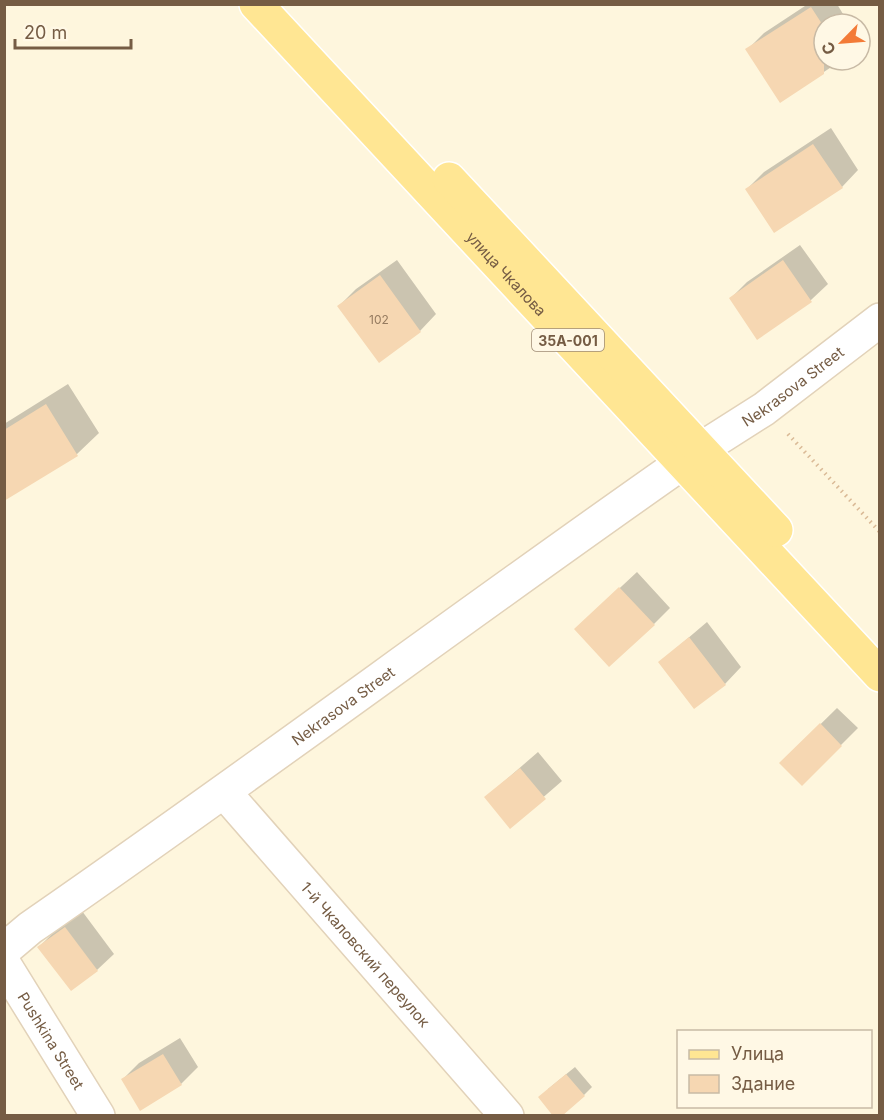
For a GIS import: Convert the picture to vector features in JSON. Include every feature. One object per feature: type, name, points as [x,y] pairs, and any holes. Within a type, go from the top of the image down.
[{"type":"main road","name":"улица Чкалова","points":[[256,4],[692,456],[879,641]]},
{"type":"main road","name":"улица Чкалова","points":[[287,4],[692,456],[879,675]]},
{"type":"street","name":"Nekrasova Street","points":[[4,950],[30,928],[225,793],[437,635],[692,456],[764,409],[879,320]]},
{"type":"street","name":"1-й Чкаловский переулок","points":[[225,793],[507,1116]]},
{"type":"street","name":"Pushkina Street","points":[[4,964],[98,1116]]},
{"type":"path","points":[[764,409],[879,532]]},
{"type":"building","points":[[811,7],[814,12],[812,12],[812,72],[824,72],[824,74],[780,103],[745,49]]},
{"type":"building","points":[[813,144],[843,188],[774,233],[745,189]]},
{"type":"building","points":[[783,260],[812,302],[757,340],[729,298]]},
{"type":"building","points":[[380,275],[421,332],[379,363],[337,306]]},
{"type":"building","points":[[46,404],[78,456],[4,501],[4,430]]},
{"type":"building","points":[[619,587],[655,625],[609,667],[574,629]]},
{"type":"building","points":[[689,637],[726,685],[694,709],[658,662]]},
{"type":"building","points":[[820,723],[842,746],[802,786],[779,763]]},
{"type":"building","points":[[520,768],[546,799],[510,829],[484,797]]},
{"type":"building","points":[[65,927],[98,971],[71,991],[37,947]]},
{"type":"building","points":[[163,1054],[182,1085],[140,1111],[121,1079]]},
{"type":"building","points":[[566,1074],[585,1096],[562,1116],[553,1116],[538,1097]]}]
